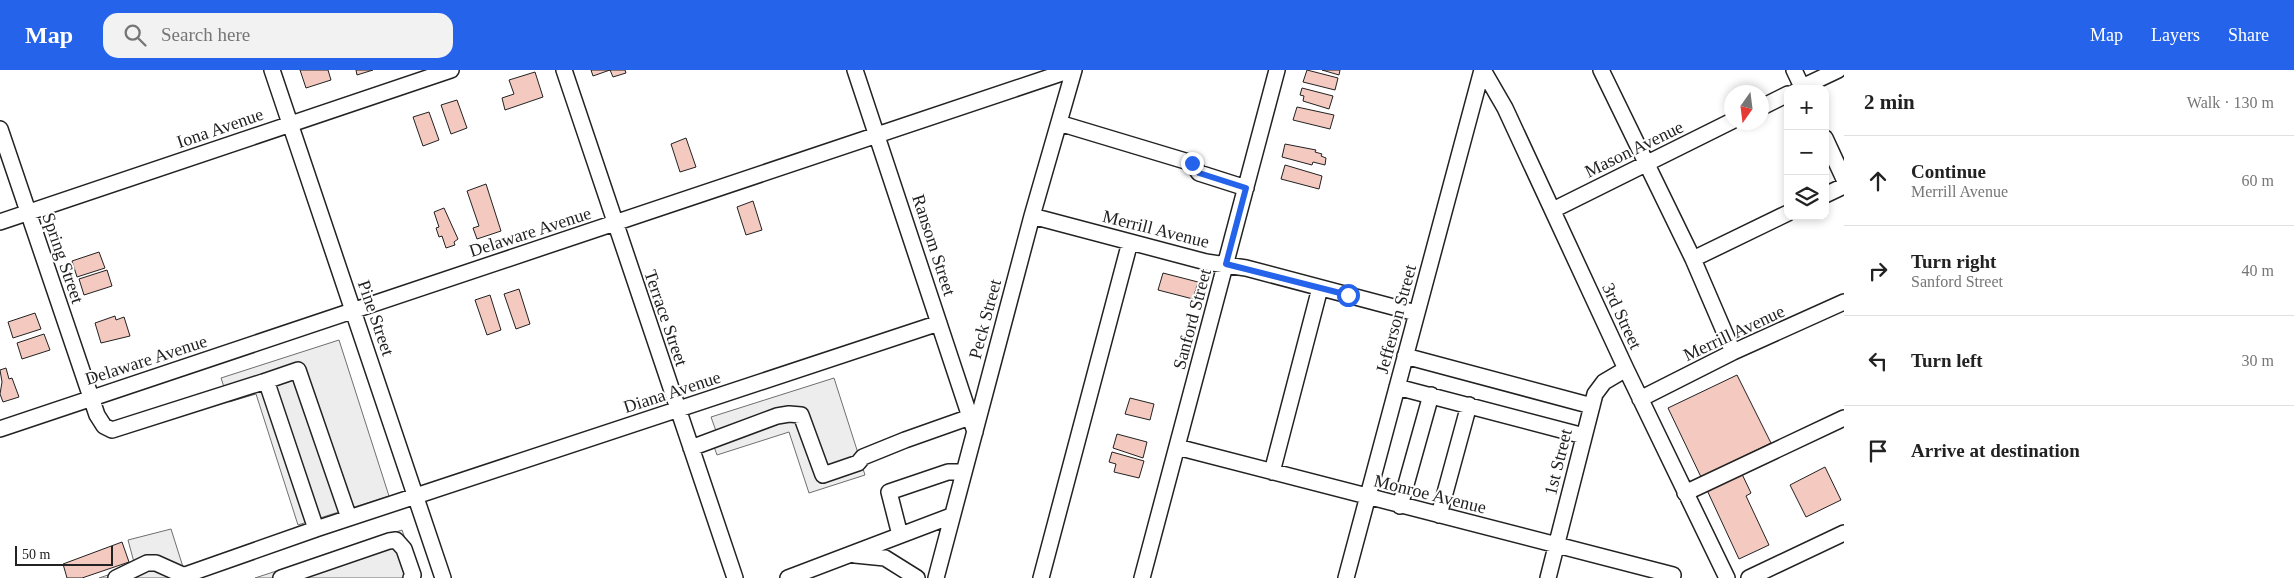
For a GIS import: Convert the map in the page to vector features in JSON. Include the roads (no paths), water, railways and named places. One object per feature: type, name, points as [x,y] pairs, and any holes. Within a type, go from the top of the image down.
[{"type":"street","name":"Pine Street","points":[[272,70],[443,578]]},
{"type":"street","name":"Iona Avenue","points":[[0,222],[451,70]]},
{"type":"street","name":"Terrace Street","points":[[564,70],[677,411],[736,578]]},
{"type":"street","name":"Ransom Street","points":[[855,70],[975,432]]},
{"type":"street","name":"Delaware Avenue","points":[[0,429],[1072,70]]},
{"type":"street","name":"Peck Street","points":[[936,578],[951,516],[1072,70]]},
{"type":"street","name":"Sanford Street","points":[[1142,578],[1277,70]]},
{"type":"street","name":"3rd Street","points":[[1483,70],[1505,108],[1640,399],[1727,578]]},
{"type":"street","name":"Jefferson Street","points":[[1346,578],[1483,70]]},
{"type":"street","points":[[1794,70],[1800,85]]},
{"type":"street","points":[[1807,85],[1838,70]]},
{"type":"street","points":[[1603,71],[1693,259],[1733,352]]},
{"type":"street","points":[[1769,104],[1784,96]]},
{"type":"street","points":[[1059,122],[1192,163],[1199,173],[1246,188]]},
{"type":"street","name":"Mason Avenue","points":[[1553,210],[1724,125]]},
{"type":"street","name":"Spring Street","points":[[0,130],[96,415],[104,426],[112,430],[264,382]]},
{"type":"street","points":[[1829,147],[1844,179]]},
{"type":"street","points":[[1829,193],[1844,186]]},
{"type":"street","points":[[1693,259],[1784,215]]},
{"type":"street","name":"Merrill Avenue","points":[[1032,216],[1206,262],[1226,264],[1416,313]]},
{"type":"street","points":[[1041,578],[1130,242]]},
{"type":"street","points":[[1272,472],[1320,288]]},
{"type":"street","name":"Merrill Avenue","points":[[1640,399],[1733,352],[1844,302]]},
{"type":"street","name":"Diana Avenue","points":[[185,577],[316,529],[939,323]]},
{"type":"street","points":[[1405,356],[1592,406]]},
{"type":"street","name":"1st Street","points":[[1548,578],[1597,389],[1626,369]]},
{"type":"street","points":[[316,529],[270,390],[264,382],[298,370],[349,518]]},
{"type":"street","points":[[1397,387],[1584,436]]},
{"type":"street","points":[[1400,506],[1431,395]]},
{"type":"street","points":[[1439,515],[1469,405]]},
{"type":"street","points":[[691,448],[776,416],[789,414],[801,416],[823,475],[858,463],[863,456],[970,417]]},
{"type":"street","points":[[1685,493],[1844,418]]},
{"type":"street","name":"Monroe Avenue","points":[[1177,447],[1400,506],[1674,575]]},
{"type":"street","points":[[900,535],[889,492],[948,472],[963,472]]},
{"type":"street","points":[[788,578],[951,516]]},
{"type":"street","points":[[1750,578],[1844,532]]},
{"type":"street","points":[[281,578],[396,540],[408,559],[413,574],[411,578]]},
{"type":"street","points":[[846,556],[874,555],[885,558],[917,578]]},
{"type":"street","points":[[116,578],[147,563],[156,562],[185,577]]}]
